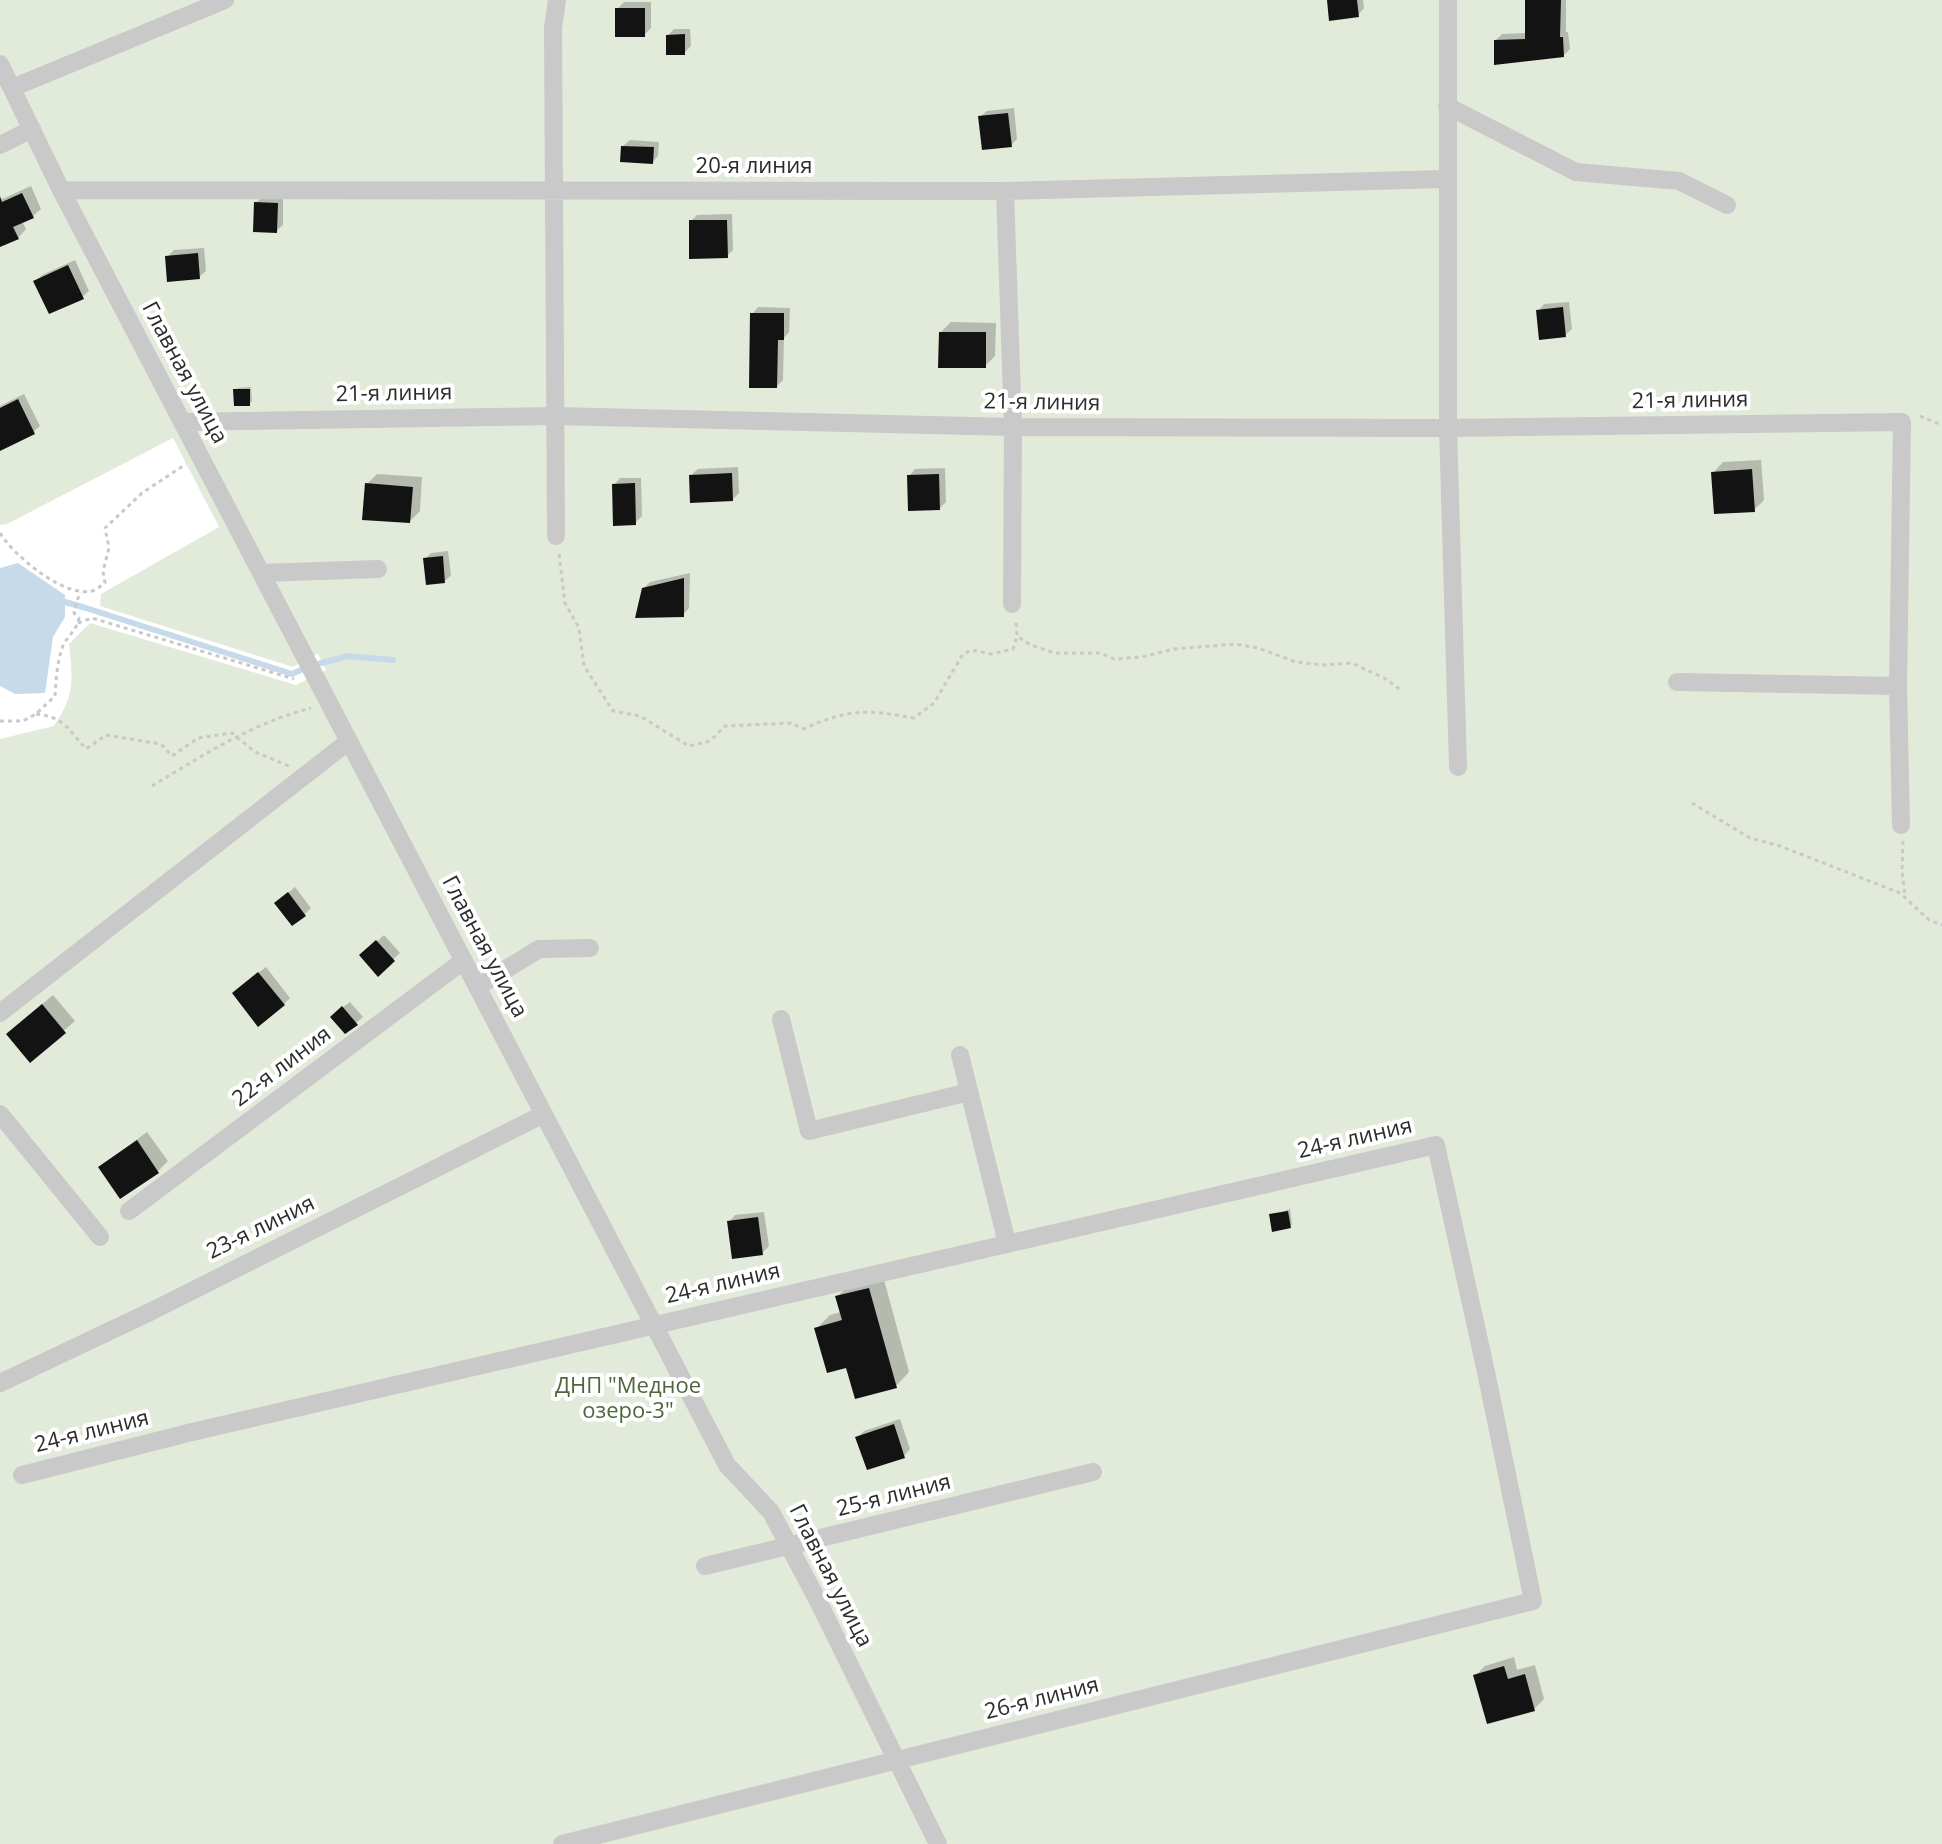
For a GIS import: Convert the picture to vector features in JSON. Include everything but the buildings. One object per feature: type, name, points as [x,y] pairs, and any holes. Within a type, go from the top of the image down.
[{"type":"street","points":[[12,88],[225,0]]},
{"type":"street","points":[[556,536],[553,28],[557,0]]},
{"type":"street","points":[[1448,0],[1448,428],[1458,767]]},
{"type":"street","name":"Главная улица","points":[[0,64],[61,190],[727,1465],[771,1512],[938,1844]]},
{"type":"street","points":[[1447,106],[1576,172],[1679,181],[1727,205]]},
{"type":"street","points":[[0,145],[32,129]]},
{"type":"street","name":"20-я линия","points":[[61,190],[1005,191],[1446,179]]},
{"type":"street","points":[[1005,191],[1013,427],[1012,604]]},
{"type":"street","name":"21-я линия","points":[[182,422],[555,416],[1013,427],[1448,428],[1907,417]]},
{"type":"street","points":[[1901,825],[1898,686],[1907,417]]},
{"type":"street","points":[[261,573],[378,569]]},
{"type":"street","points":[[1677,682],[1898,686]]},
{"type":"street","points":[[0,1013],[349,741]]},
{"type":"street","points":[[477,987],[539,949],[590,948]]},
{"type":"street","name":"22-я линия","points":[[129,1211],[463,961]]},
{"type":"street","points":[[781,1019],[809,1131],[969,1092]]},
{"type":"street","points":[[960,1055],[1007,1243]]},
{"type":"street","points":[[0,1114],[100,1237]]},
{"type":"street","name":"23-я линия","points":[[0,1383],[152,1311],[544,1114]]},
{"type":"street","name":"24-я линия","points":[[22,1475],[653,1324],[1436,1145],[1533,1601]]},
{"type":"street","name":"25-я линия","points":[[705,1566],[1093,1472]]},
{"type":"street","name":"26-я линия","points":[[562,1844],[1533,1601]]},
{"type":"path","points":[[1907,417],[1942,425]]},
{"type":"path","points":[[0,533],[9,548],[28,565],[67,587],[83,592],[96,590],[105,583],[103,571],[109,548],[105,528],[142,493],[201,457]]},
{"type":"path","points":[[556,536],[565,603],[579,628],[584,666],[613,711],[640,716],[689,746],[710,741],[725,726],[791,723],[803,729],[842,713],[872,710],[914,718],[934,703],[963,654],[972,650],[991,654],[1013,649],[1017,636],[1012,604]]},
{"type":"path","points":[[0,721],[23,721],[36,714],[55,696],[58,664],[64,644],[78,623],[79,618],[74,613],[83,592]]},
{"type":"path","points":[[78,623],[92,618],[293,680]]},
{"type":"path","points":[[1017,636],[1054,653],[1101,653],[1114,659],[1142,657],[1174,649],[1235,644],[1258,648],[1296,662],[1322,665],[1352,663],[1386,679],[1402,691]]},
{"type":"path","points":[[152,786],[237,737],[281,716],[318,706]]},
{"type":"path","points":[[36,714],[54,716],[86,749],[106,735],[161,744],[172,756],[198,738],[232,733],[255,752],[307,773]]},
{"type":"path","points":[[1692,803],[1750,838],[1780,846],[1900,893],[1929,920],[1942,925]]},
{"type":"path","points":[[1901,825],[1906,899]]},
{"type":"green space","name":"ДНП \"Медное озеро-3\"","points":[[0,0],[1942,0],[1942,1844],[0,1844],[0,739],[54,726],[66,705],[71,687],[69,644],[90,623],[296,685],[326,670],[318,654],[293,667],[100,606],[101,594],[219,527],[173,438],[0,525]]},
{"type":"water","points":[[18,563],[65,595],[65,617],[53,637],[45,693],[15,694],[0,686],[0,568]]},
{"type":"waterway","points":[[59,603],[86,608],[292,674],[303,669]]},
{"type":"waterway","points":[[318,664],[348,656],[393,660]]}]
